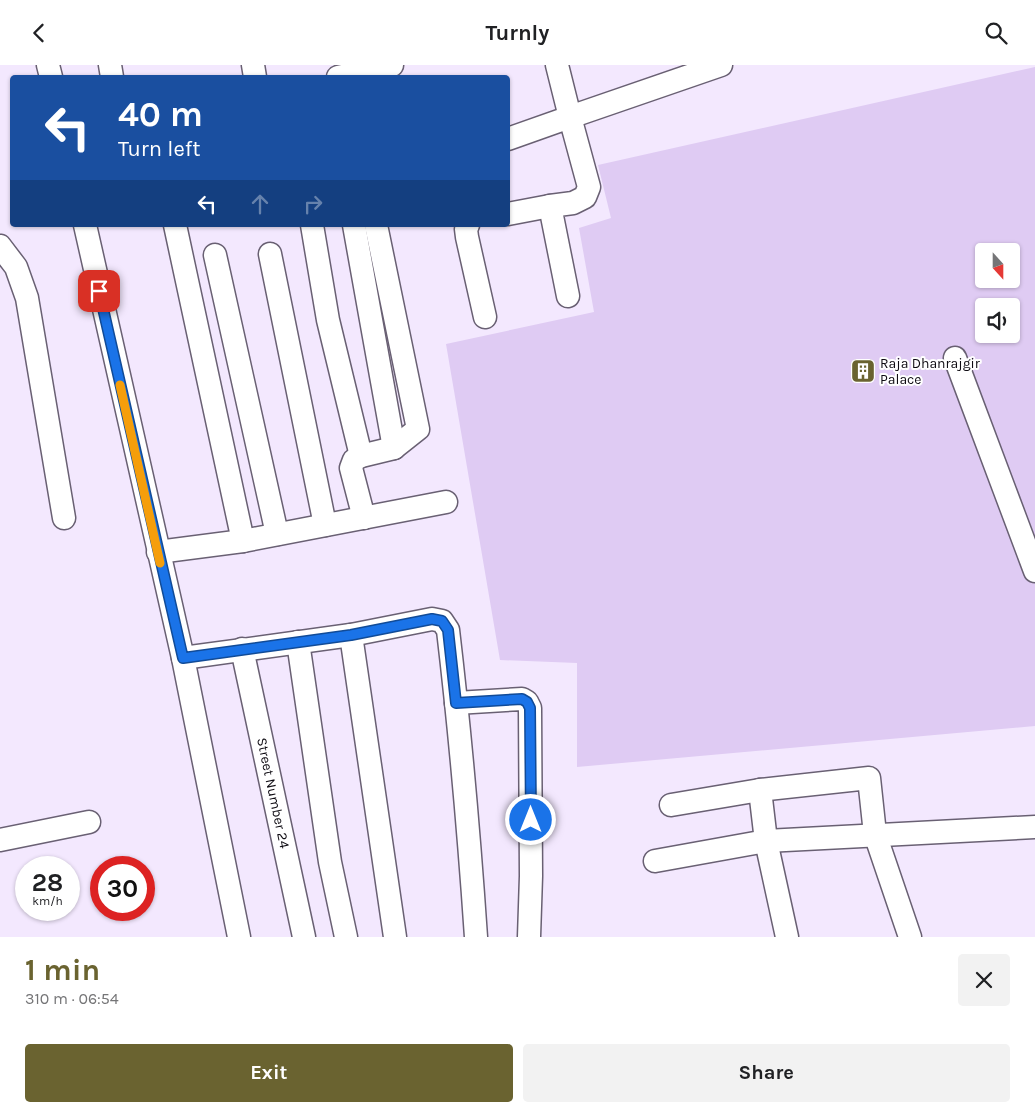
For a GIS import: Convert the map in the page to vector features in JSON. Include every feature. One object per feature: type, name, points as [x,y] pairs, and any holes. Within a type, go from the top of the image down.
[{"type":"street","points":[[349,74],[392,65]]},
{"type":"street","points":[[510,214],[573,203],[585,197],[589,187],[557,65]]},
{"type":"street","points":[[510,138],[721,65]]},
{"type":"street","points":[[550,206],[568,295]]},
{"type":"street","points":[[84,227],[183,658],[239,937]]},
{"type":"street","points":[[175,227],[243,541]]},
{"type":"street","points":[[312,227],[328,320],[361,456]]},
{"type":"street","points":[[354,227],[394,448]]},
{"type":"street","points":[[364,518],[351,468],[354,460],[361,456],[394,448],[418,429],[398,341],[376,227]]},
{"type":"street","points":[[467,227],[467,237],[485,317]]},
{"type":"street","points":[[0,245],[16,267],[27,298],[64,518]]},
{"type":"street","points":[[270,254],[325,525]]},
{"type":"street","points":[[214,255],[276,534]]},
{"type":"street","points":[[955,358],[1035,571]]},
{"type":"street","points":[[158,553],[243,541],[446,502]]},
{"type":"street","points":[[183,658],[351,635],[432,619],[442,621],[448,630],[456,703],[466,796],[476,937]]},
{"type":"street","points":[[351,635],[395,937]]},
{"type":"street","points":[[298,642],[330,862],[346,937]]},
{"type":"street","name":"Street Number 24","points":[[242,649],[304,937]]},
{"type":"street","points":[[456,703],[522,699],[527,702],[530,708],[531,876],[529,937]]},
{"type":"street","points":[[671,805],[760,790],[870,778],[875,834],[910,937]]},
{"type":"street","points":[[760,790],[766,841],[787,937]]},
{"type":"street","points":[[0,839],[88,822]]},
{"type":"street","points":[[655,861],[766,841],[1035,827]]},
{"type":"shaded area","points":[[1035,67],[1035,726],[577,767],[577,663],[500,660],[446,344],[594,312],[579,228],[611,218],[598,165]]},
{"type":"slow traffic","points":[[120,385],[160,563]]},
{"type":"place","name":"Raja Dhanrajgir Palace","points":[[863,371]]},
{"type":"route","points":[[99,291],[183,658],[351,635],[432,619],[442,621],[448,630],[456,703],[522,699],[527,702],[530,708],[531,820]]}]
